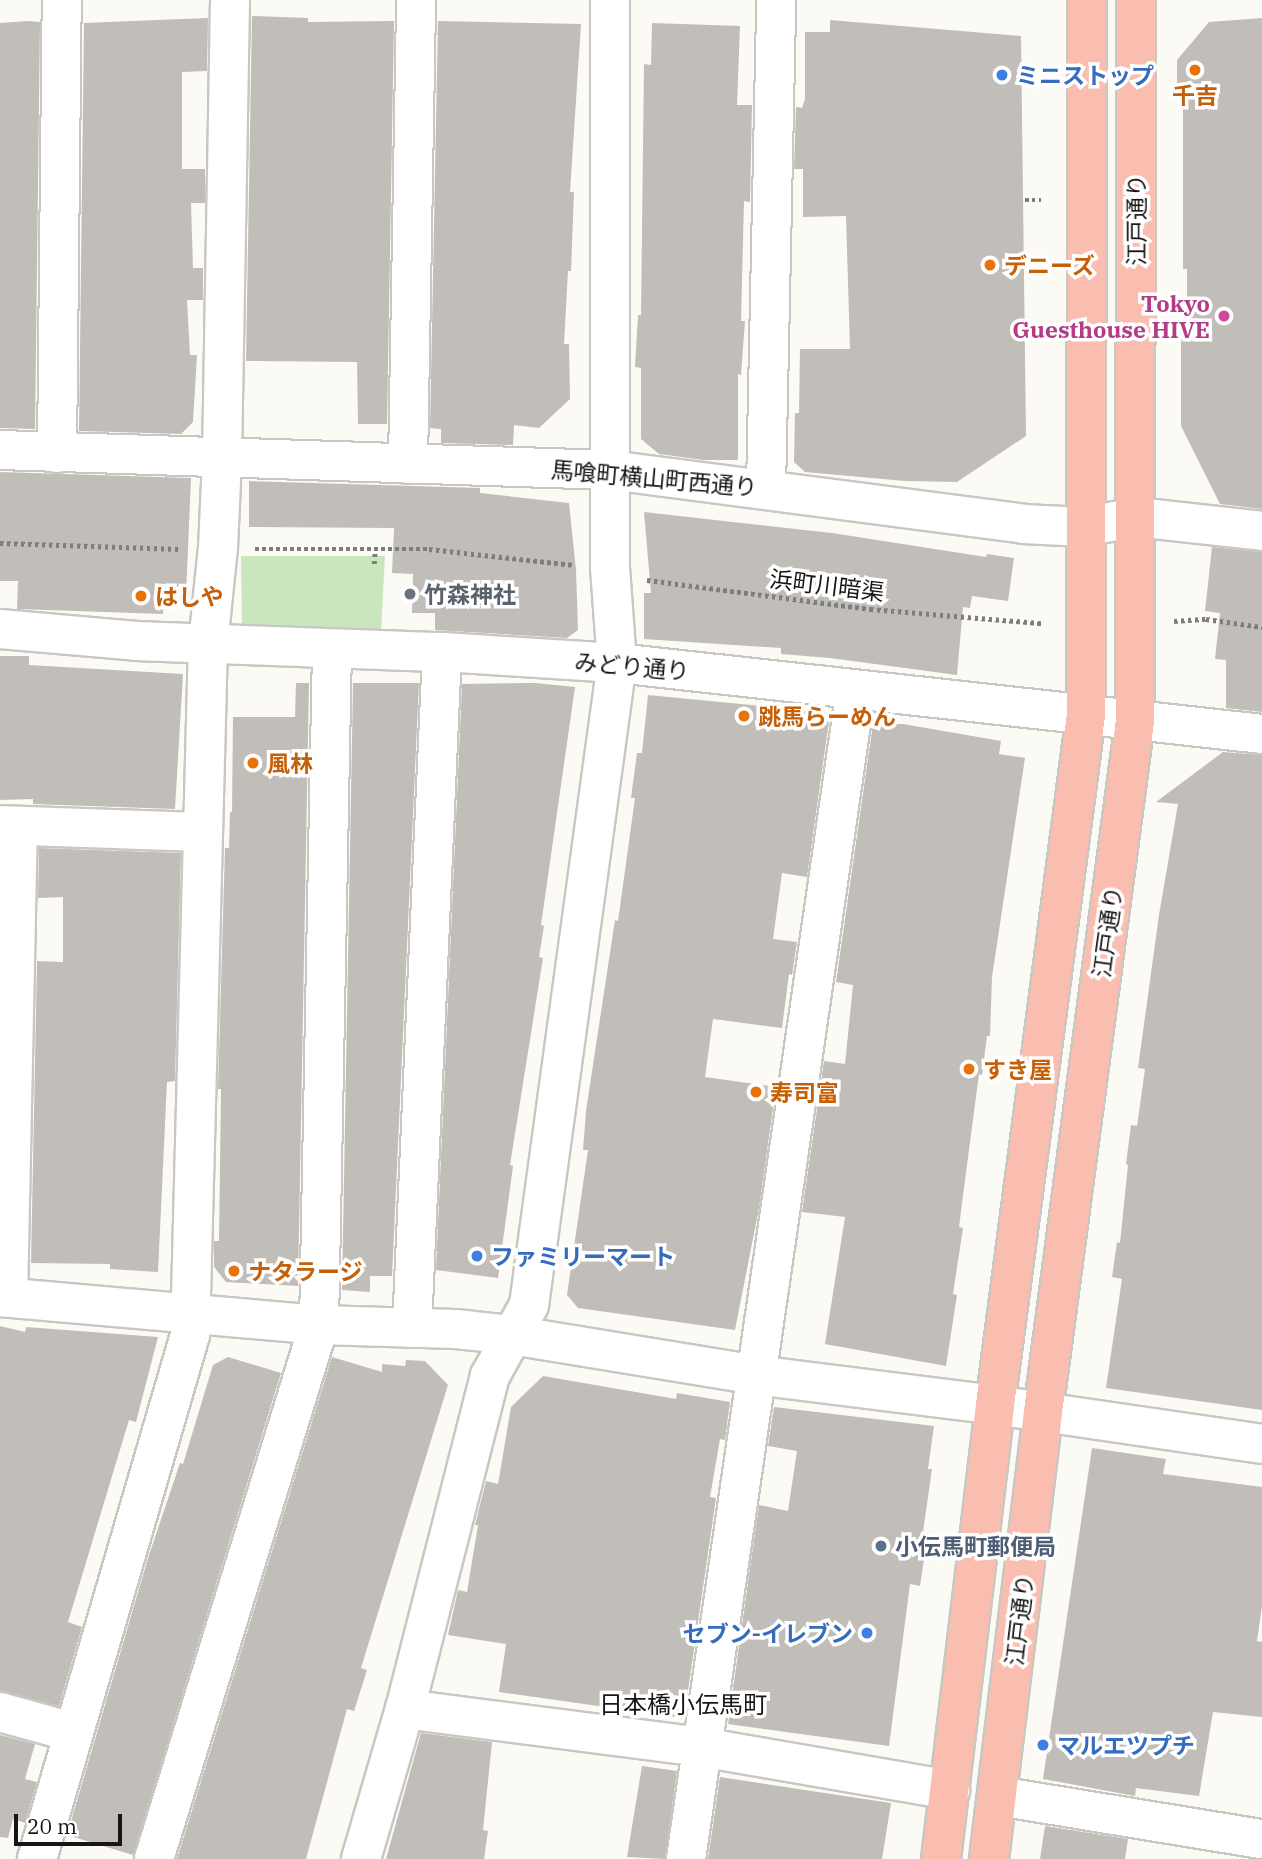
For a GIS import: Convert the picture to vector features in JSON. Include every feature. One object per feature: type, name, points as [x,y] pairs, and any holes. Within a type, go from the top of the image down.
[{"type":"highway","points":[[941,1859],[995,1405],[1086,715],[1087,0]]},
{"type":"highway","name":"江戸通り","points":[[989,1859],[1043,1412],[1135,721],[1136,0]]},
{"type":"street","points":[[57,453],[62,0]]},
{"type":"street","points":[[37,1859],[190,1335],[208,644],[218,548],[222,459],[230,0]]},
{"type":"street","points":[[408,464],[416,0]]},
{"type":"street","points":[[360,1859],[405,1709],[490,1376],[529,1305],[617,663],[596,567],[610,470],[610,0]]},
{"type":"street","points":[[766,489],[776,0]]},
{"type":"street","name":"馬喰町横山町西通り","points":[[0,450],[610,470],[1023,524],[1085,527],[1136,517],[1262,531]]},
{"type":"street","name":"みどり通り","points":[[0,629],[208,644],[442,652],[617,663],[1262,734]]},
{"type":"street","points":[[154,1859],[319,1325],[332,649]]},
{"type":"street","points":[[412,1328],[442,652]]},
{"type":"street","points":[[686,1859],[856,689]]},
{"type":"street","points":[[203,831],[9,826],[4,1297],[191,1311],[319,1325],[512,1335],[755,1375],[995,1405],[1262,1444]]},
{"type":"street","points":[[405,1709],[701,1747],[950,1790]]},
{"type":"street","points":[[0,1712],[72,1732]]},
{"type":"street","points":[[998,1796],[1262,1839]]},
{"type":"path","points":[[1025,200],[1041,200]]},
{"type":"path","name":"浜町川暗渠","points":[[0,543],[429,549],[596,567],[641,580],[870,609],[1042,623]]},
{"type":"path","points":[[374,564],[375,550]]},
{"type":"path","points":[[1174,621],[1206,619],[1262,627]]},
{"type":"green space","points":[[241,556],[385,556],[381,632],[242,628]]},
{"type":"building","points":[[252,16],[308,18],[308,22],[394,21],[387,424],[358,424],[357,362],[246,361]]},
{"type":"building","points":[[208,18],[207,71],[182,72],[182,169],[205,169],[205,203],[191,203],[193,268],[203,268],[203,300],[187,300],[190,355],[197,355],[193,422],[181,434],[79,431],[84,23]]},
{"type":"building","points":[[1262,18],[1262,509],[1220,504],[1181,426],[1181,339],[1187,339],[1187,269],[1183,269],[1183,99],[1177,99],[1177,60],[1209,22]]},
{"type":"building","points":[[830,20],[1021,36],[1026,436],[957,482],[905,481],[805,472],[794,462],[795,413],[799,413],[800,349],[850,349],[846,216],[803,217],[803,169],[794,169],[796,107],[802,108],[805,99],[805,32],[830,32]]},
{"type":"building","points":[[438,21],[581,24],[570,192],[574,192],[571,271],[568,271],[564,344],[569,344],[570,399],[539,428],[514,425],[513,445],[441,443],[441,429],[430,428]]},
{"type":"building","points":[[40,22],[35,429],[0,428],[0,23]]},
{"type":"building","points":[[652,23],[740,26],[737,105],[752,105],[750,202],[744,201],[741,321],[745,321],[741,375],[738,374],[738,460],[704,460],[659,454],[641,439],[641,368],[635,367],[638,315],[641,315],[644,64],[651,65]]},
{"type":"building","points":[[0,472],[191,478],[186,595],[164,593],[163,614],[17,609],[18,581],[0,581]]},
{"type":"building","points":[[249,481],[480,488],[480,493],[569,503],[576,570],[578,630],[567,638],[435,630],[435,613],[412,613],[413,574],[392,573],[394,528],[249,527]]},
{"type":"building","points":[[644,512],[832,533],[986,557],[987,554],[1014,558],[1008,601],[972,596],[970,608],[963,607],[957,675],[781,654],[781,648],[644,639],[644,593],[651,593]]},
{"type":"building","points":[[1212,547],[1262,552],[1262,712],[1226,708],[1226,660],[1215,659],[1220,613],[1205,611]]},
{"type":"building","points":[[0,656],[29,656],[29,665],[183,674],[175,809],[33,804],[33,799],[0,800]]},
{"type":"building","points":[[296,683],[309,683],[298,1286],[226,1282],[214,1267],[214,1241],[219,1241],[221,1089],[218,1089],[225,848],[229,848],[232,812],[233,717],[295,717]]},
{"type":"building","points":[[353,683],[419,683],[392,1276],[370,1276],[370,1292],[342,1290]]},
{"type":"building","points":[[535,683],[575,687],[541,925],[544,926],[539,957],[543,958],[510,1165],[513,1166],[498,1278],[436,1270],[462,684]]},
{"type":"building","points":[[648,695],[822,712],[822,720],[829,721],[807,877],[782,873],[773,939],[797,942],[792,975],[789,974],[782,1028],[713,1019],[705,1077],[776,1087],[759,1208],[735,1330],[578,1308],[567,1295],[588,1150],[583,1150],[586,1111],[615,920],[618,921],[635,798],[631,798],[637,753],[642,753]]},
{"type":"building","points":[[873,724],[903,724],[1001,741],[999,754],[1025,758],[992,977],[990,1036],[987,1036],[982,1075],[979,1074],[965,1180],[959,1227],[963,1228],[953,1294],[957,1295],[946,1366],[825,1344],[845,1217],[802,1212],[824,1061],[845,1064],[853,985],[836,982]]},
{"type":"building","points":[[1223,752],[1262,755],[1262,1410],[1106,1388],[1122,1279],[1112,1277],[1117,1242],[1120,1243],[1131,1125],[1137,1126],[1145,1069],[1138,1068],[1159,915],[1178,804],[1156,802]]},
{"type":"building","points":[[39,848],[181,853],[175,1081],[167,1082],[158,1272],[110,1269],[110,1264],[31,1263],[37,961],[63,962],[63,897],[38,898]]},
{"type":"building","points":[[0,1326],[25,1332],[26,1327],[158,1337],[136,1422],[129,1420],[68,1622],[82,1627],[59,1706],[0,1691]]},
{"type":"building","points":[[228,1357],[281,1373],[133,1855],[67,1835],[148,1558],[180,1463],[183,1464],[213,1365]]},
{"type":"building","points":[[332,1357],[382,1372],[382,1364],[405,1366],[406,1360],[425,1361],[448,1385],[361,1668],[367,1670],[354,1711],[347,1709],[306,1859],[177,1859]]},
{"type":"building","points":[[543,1376],[676,1399],[677,1393],[730,1402],[725,1440],[720,1439],[710,1497],[716,1498],[684,1718],[499,1692],[506,1644],[448,1635],[458,1590],[467,1592],[478,1525],[475,1525],[486,1481],[498,1484],[511,1407]]},
{"type":"building","points":[[774,1407],[934,1426],[928,1469],[932,1469],[923,1532],[928,1532],[920,1586],[910,1584],[889,1746],[728,1724],[759,1505],[788,1511],[797,1451],[768,1446]]},
{"type":"building","points":[[1092,1448],[1166,1459],[1163,1474],[1262,1487],[1262,1606],[1257,1641],[1262,1642],[1262,1717],[1213,1712],[1199,1796],[1136,1788],[1135,1796],[1043,1779]]},
{"type":"building","points":[[421,1733],[492,1742],[483,1830],[488,1831],[484,1859],[386,1859]]},
{"type":"building","points":[[0,1735],[35,1744],[25,1779],[37,1782],[25,1823],[13,1819],[8,1838],[0,1837]]},
{"type":"building","points":[[642,1766],[677,1771],[665,1859],[627,1857]]},
{"type":"building","points":[[720,1777],[891,1803],[882,1859],[708,1859]]},
{"type":"building","points":[[1045,1826],[1128,1839],[1125,1859],[1040,1859]]},
{"type":"place","name":"千吉","points":[[1195,70]]},
{"type":"place","name":"ミニストップ","points":[[1002,75]]},
{"type":"place","name":"デニーズ","points":[[990,265]]},
{"type":"place","name":"Tokyo Guesthouse HIVE","points":[[1224,316]]},
{"type":"place","name":"竹森神社","points":[[410,594]]},
{"type":"place","name":"はしや","points":[[141,596]]},
{"type":"place","name":"跳馬らーめん","points":[[744,716]]},
{"type":"place","name":"風林","points":[[253,763]]},
{"type":"place","name":"すき屋","points":[[969,1069]]},
{"type":"place","name":"寿司富","points":[[756,1092]]},
{"type":"place","name":"ファミリーマート","points":[[477,1256]]},
{"type":"place","name":"ナタラージ","points":[[234,1271]]},
{"type":"place","name":"小伝馬町郵便局","points":[[881,1546]]},
{"type":"place","name":"セブン-イレブン","points":[[867,1633]]},
{"type":"place","name":"マルエツプチ","points":[[1043,1745]]},
{"type":"district","name":"日本橋小伝馬町","points":[[683,1705]]}]
